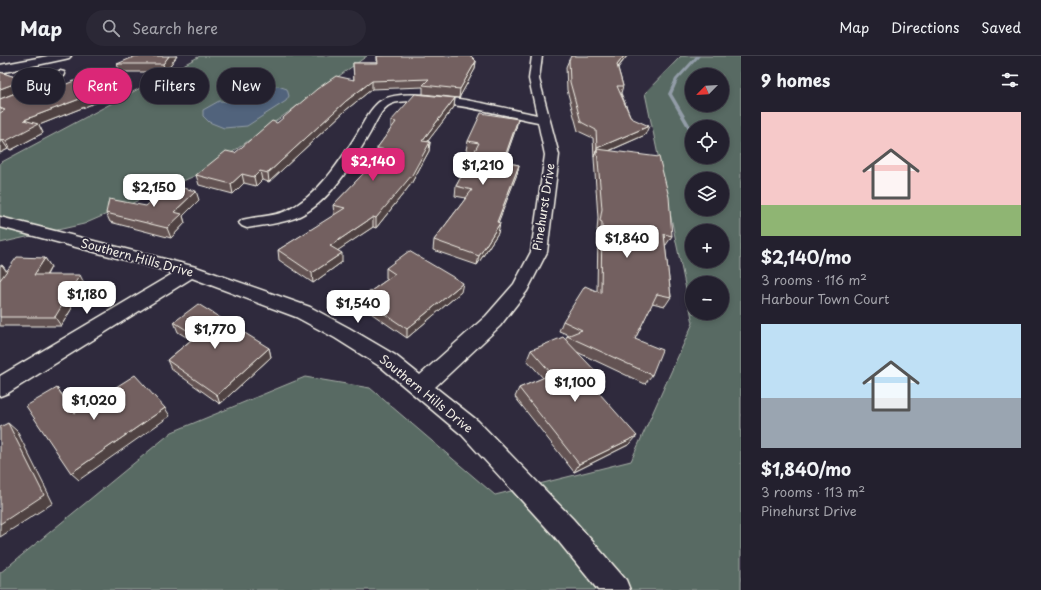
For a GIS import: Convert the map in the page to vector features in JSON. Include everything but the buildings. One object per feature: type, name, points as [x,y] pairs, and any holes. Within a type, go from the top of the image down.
[{"type":"main road","points":[[0,69],[64,56]]},
{"type":"street","name":"Pinehurst Drive","points":[[421,388],[493,321],[521,287],[539,252],[552,155],[534,79],[537,56]]},
{"type":"street","points":[[247,224],[290,214],[317,196],[339,172],[373,118],[385,102],[400,99],[422,98],[544,120]]},
{"type":"street","points":[[0,105],[12,100]]},
{"type":"street","name":"Southern Hills Drive","points":[[0,222],[190,271],[303,312],[388,361],[470,428],[564,528],[616,590]]},
{"type":"street","points":[[0,386],[190,271]]},
{"type":"green space","points":[[200,56],[367,56],[206,171],[84,224],[0,243],[0,163],[110,104],[132,104],[132,92],[140,88],[140,104],[209,104],[209,68],[178,68]]},
{"type":"green space","points":[[681,56],[741,56],[741,590],[0,590],[0,573],[172,432],[305,377],[370,388],[495,495],[631,461],[693,323],[692,320],[729,320],[729,276],[685,276],[685,285],[645,93]]},
{"type":"water","points":[[278,86],[287,89],[289,96],[286,101],[247,126],[224,128],[209,122],[203,116],[203,110],[217,102],[217,104],[275,104],[275,87]]},
{"type":"waterway","points":[[685,120],[670,94],[676,80],[698,56]]}]
